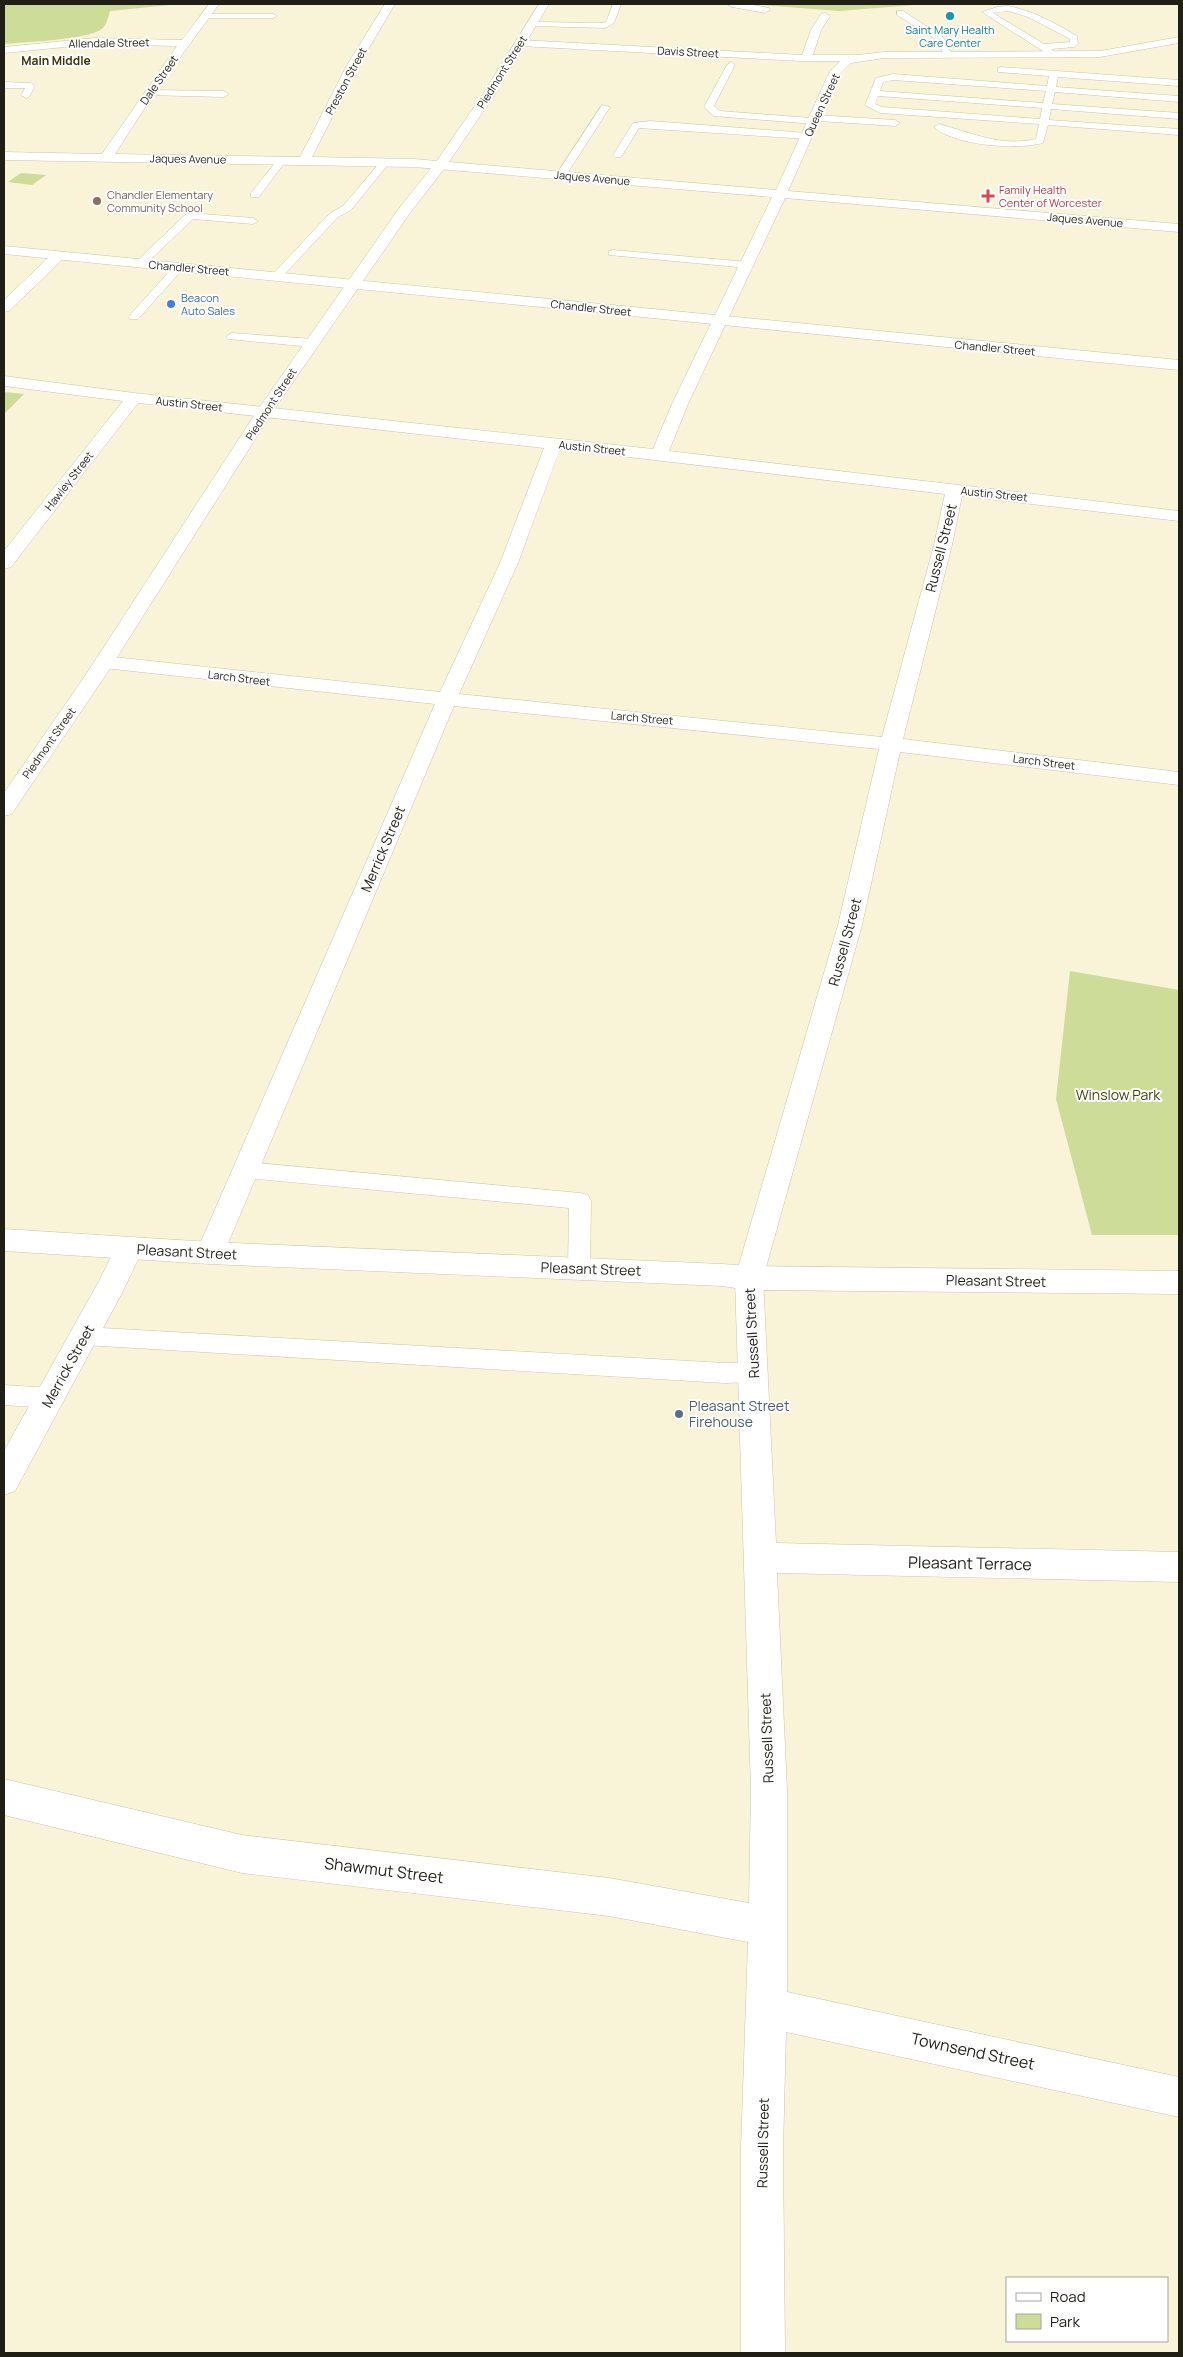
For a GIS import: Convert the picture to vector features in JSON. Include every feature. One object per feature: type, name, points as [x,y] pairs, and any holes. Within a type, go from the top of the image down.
[{"type":"street","name":"Dale Street","points":[[106,158],[146,105],[149,93],[214,4]]},
{"type":"street","name":"Preston Street","points":[[304,160],[353,65],[390,4]]},
{"type":"street","name":"Piedmont Street","points":[[4,809],[104,662],[265,411],[405,210],[441,165],[544,4]]},
{"type":"street","points":[[732,4],[765,10]]},
{"type":"street","points":[[806,58],[816,30],[825,16]]},
{"type":"street","points":[[856,58],[948,54],[1100,54],[1179,40]]},
{"type":"street","name":"Allendale Street","points":[[4,50],[95,41],[184,43]]},
{"type":"street","name":"Davis Street","points":[[520,43],[806,58],[856,58]]},
{"type":"street","name":"Queen Street","points":[[659,455],[680,404],[718,322],[748,265],[835,73],[848,60],[856,58]]},
{"type":"street","name":"Jaques Avenue","points":[[4,156],[304,160],[441,165],[1179,228]]},
{"type":"street","name":"Chandler Street","points":[[4,250],[277,276],[718,322],[1179,366]]},
{"type":"street","points":[[4,308],[58,256]]},
{"type":"street","name":"Austin Street","points":[[4,381],[134,398],[659,455],[1179,516]]},
{"type":"street","name":"Hawley Street","points":[[4,563],[134,398]]},
{"type":"street","name":"Merrick Street","points":[[210,1253],[447,700],[509,563],[554,444]]},
{"type":"street","name":"Russell Street","points":[[763,2353],[762,2150],[767,2008],[769,1790],[749,1278],[850,925],[891,743],[943,545],[955,490]]},
{"type":"street","name":"Larch Street","points":[[104,662],[328,689],[891,743],[1179,779]]},
{"type":"street","name":"Pleasant Street","points":[[4,1240],[129,1249],[579,1268],[749,1278],[1179,1283]]},
{"type":"street","name":"Merrick Street","points":[[4,1482],[112,1285],[129,1249]]},
{"type":"street","name":"Pleasant Terrace","points":[[761,1558],[1179,1567]]},
{"type":"street","name":"Shawmut Street","points":[[4,1797],[242,1854],[609,1897],[768,1926]]},
{"type":"street","name":"Townsend Street","points":[[767,2008],[1179,2096]]},
{"type":"lane","points":[[532,24],[606,26],[610,23],[616,4]]},
{"type":"lane","points":[[1044,48],[1074,44],[1074,38],[1022,7],[1008,4],[994,6],[986,12],[1044,48],[1055,54]]},
{"type":"lane","points":[[900,13],[940,39],[948,54]]},
{"type":"lane","points":[[206,16],[273,16]]},
{"type":"lane","points":[[731,65],[709,106],[711,111],[717,114],[910,125]]},
{"type":"lane","points":[[1001,70],[1179,83]]},
{"type":"lane","points":[[985,130],[934,126],[962,137],[1002,143],[1032,144],[1040,141],[1045,135],[1043,122],[1054,74]]},
{"type":"lane","points":[[1179,98],[893,77],[879,80],[870,105],[880,110],[1179,132]]},
{"type":"lane","points":[[4,85],[31,86],[26,96]]},
{"type":"lane","points":[[149,93],[224,94]]},
{"type":"lane","points":[[874,93],[1179,116]]},
{"type":"lane","points":[[561,176],[605,106]]},
{"type":"lane","points":[[857,132],[862,121]]},
{"type":"lane","points":[[618,155],[636,125],[651,124],[807,136]]},
{"type":"lane","points":[[1022,133],[1045,135]]},
{"type":"lane","points":[[254,195],[282,160]]},
{"type":"lane","points":[[277,276],[334,216],[347,208],[385,162]]},
{"type":"lane","points":[[141,263],[190,216],[253,221]]},
{"type":"lane","points":[[613,253],[748,265]]},
{"type":"lane","points":[[134,317],[179,267]]},
{"type":"lane","points":[[232,337],[312,343]]},
{"type":"lane","points":[[247,1170],[580,1201],[581,1240],[579,1268]]},
{"type":"lane","points":[[84,1336],[715,1372],[754,1372]]},
{"type":"lane","points":[[4,1395],[50,1398]]},
{"type":"green space","points":[[4,4],[179,4],[110,11],[103,28],[85,35],[56,40],[4,44]]},
{"type":"green space","points":[[750,4],[926,4],[839,11]]},
{"type":"green space","points":[[21,173],[46,175],[32,185],[8,182]]},
{"type":"green space","points":[[4,392],[24,394],[4,414]]},
{"type":"green space","name":"Winslow Park","points":[[1070,971],[1179,990],[1179,1235],[1092,1235],[1056,1099]]},
{"type":"place","name":"Saint Mary Health Care Center","points":[[950,16]]},
{"type":"place","name":"Family Health Center of Worcester","points":[[988,196]]},
{"type":"place","name":"Chandler Elementary Community School","points":[[97,201]]},
{"type":"place","name":"Beacon Auto Sales","points":[[171,304]]},
{"type":"place","name":"Pleasant Street Firehouse","points":[[679,1414]]},
{"type":"district","name":"Main Middle","points":[[56,61]]}]
